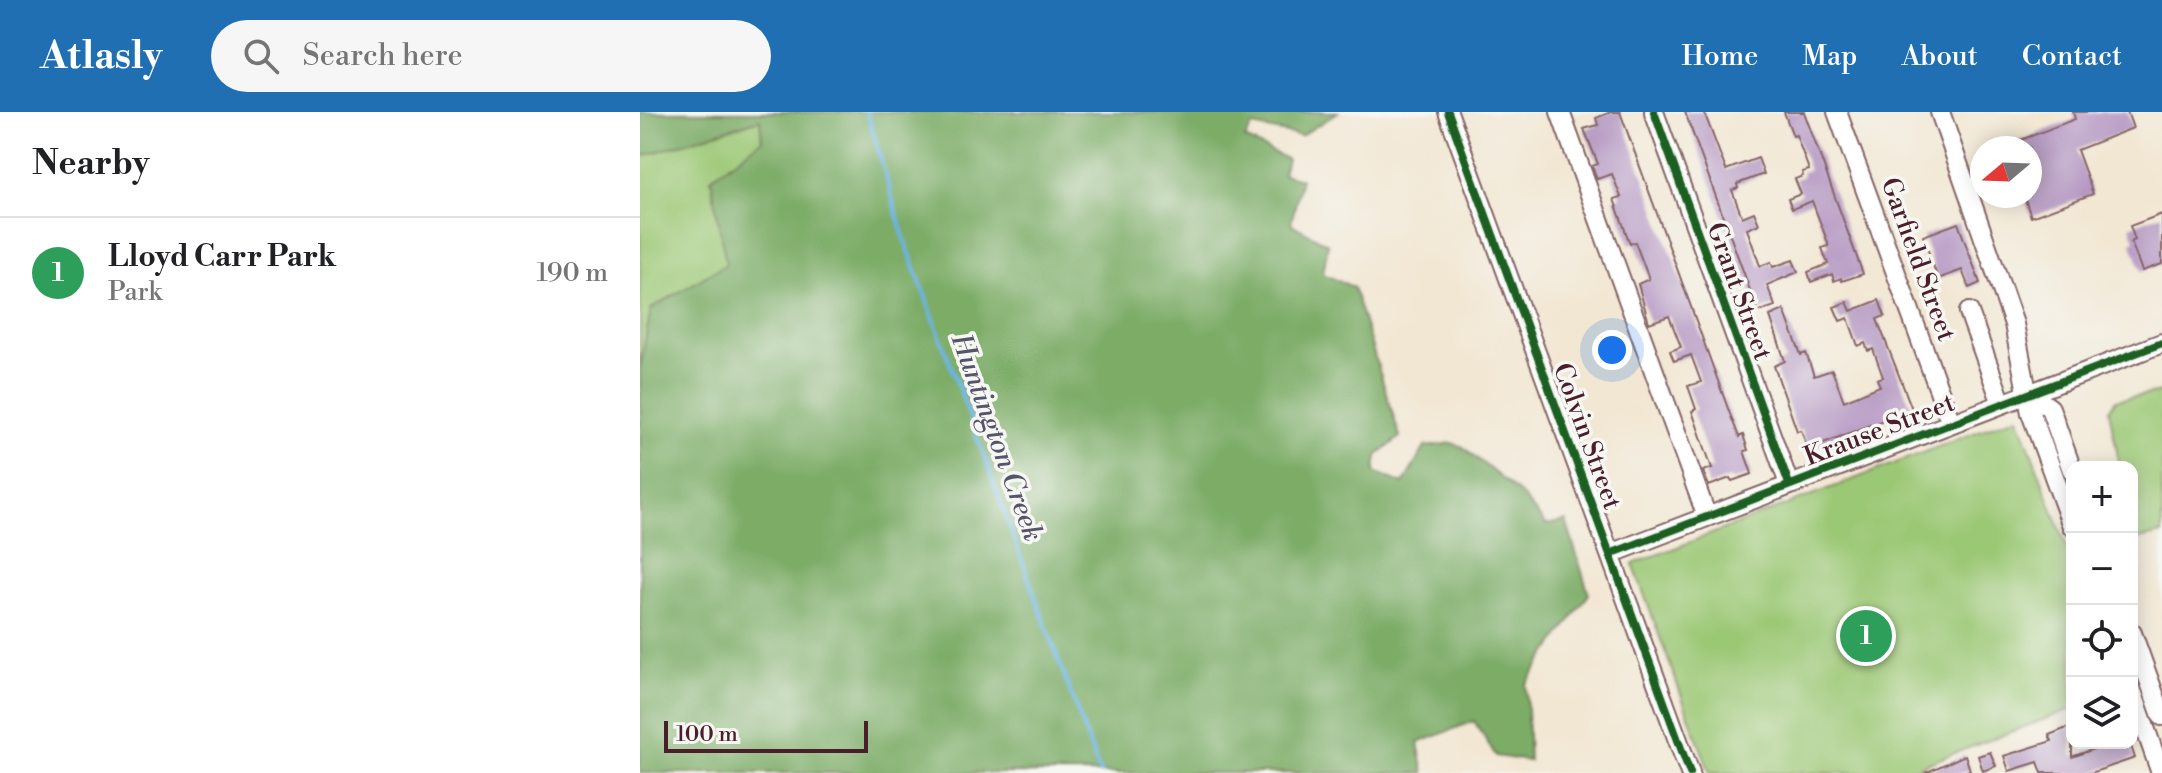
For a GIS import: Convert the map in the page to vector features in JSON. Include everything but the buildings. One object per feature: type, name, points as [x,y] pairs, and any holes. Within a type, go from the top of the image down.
[{"type":"street","name":"Colvin Street","points":[[1448,112],[1690,773]]},
{"type":"street","points":[[1560,112],[1707,517]]},
{"type":"street","name":"Grant Street","points":[[1654,112],[1789,484]]},
{"type":"street","name":"Garfield Street","points":[[1837,112],[1951,423]]},
{"type":"street","points":[[1940,112],[2014,324],[2031,413],[2066,509]]},
{"type":"street","points":[[1969,312],[2002,404]]},
{"type":"street","name":"Krause Street","points":[[1610,554],[2162,343]]},
{"type":"street","points":[[2029,393],[2050,408],[2069,461]]},
{"type":"street","points":[[2138,653],[2162,716]]},
{"type":"street","points":[[2138,708],[2161,773]]},
{"type":"green space","points":[[640,112],[1338,112],[1301,136],[1252,126],[1245,139],[1287,159],[1283,174],[1301,179],[1291,224],[1328,244],[1323,274],[1353,287],[1400,437],[1377,456],[1375,472],[1403,484],[1425,447],[1452,443],[1463,447],[1520,494],[1546,525],[1566,521],[1589,594],[1526,684],[1529,761],[1496,756],[1474,721],[1418,743],[1424,773],[640,773],[640,370],[651,309],[726,264],[711,178],[762,140],[760,119],[640,157]]},
{"type":"green space","points":[[760,119],[762,141],[711,178],[727,264],[651,309],[640,370],[640,157]]},
{"type":"green space","points":[[2162,392],[2162,534],[2138,539],[2138,461],[2119,461],[2109,410],[2116,400]]},
{"type":"green space","points":[[2018,416],[2066,545],[2066,711],[1902,773],[1710,773],[1633,564]]},
{"type":"waterway","name":"Huntington Creek","points":[[867,112],[904,238],[1100,773]]},
{"type":"cycle path","points":[[1448,112],[1690,773]]},
{"type":"cycle path","points":[[1654,112],[1789,484]]},
{"type":"cycle path","points":[[1610,554],[2162,343]]},
{"type":"place","name":"Lloyd Carr Park","points":[[1866,636]]}]
